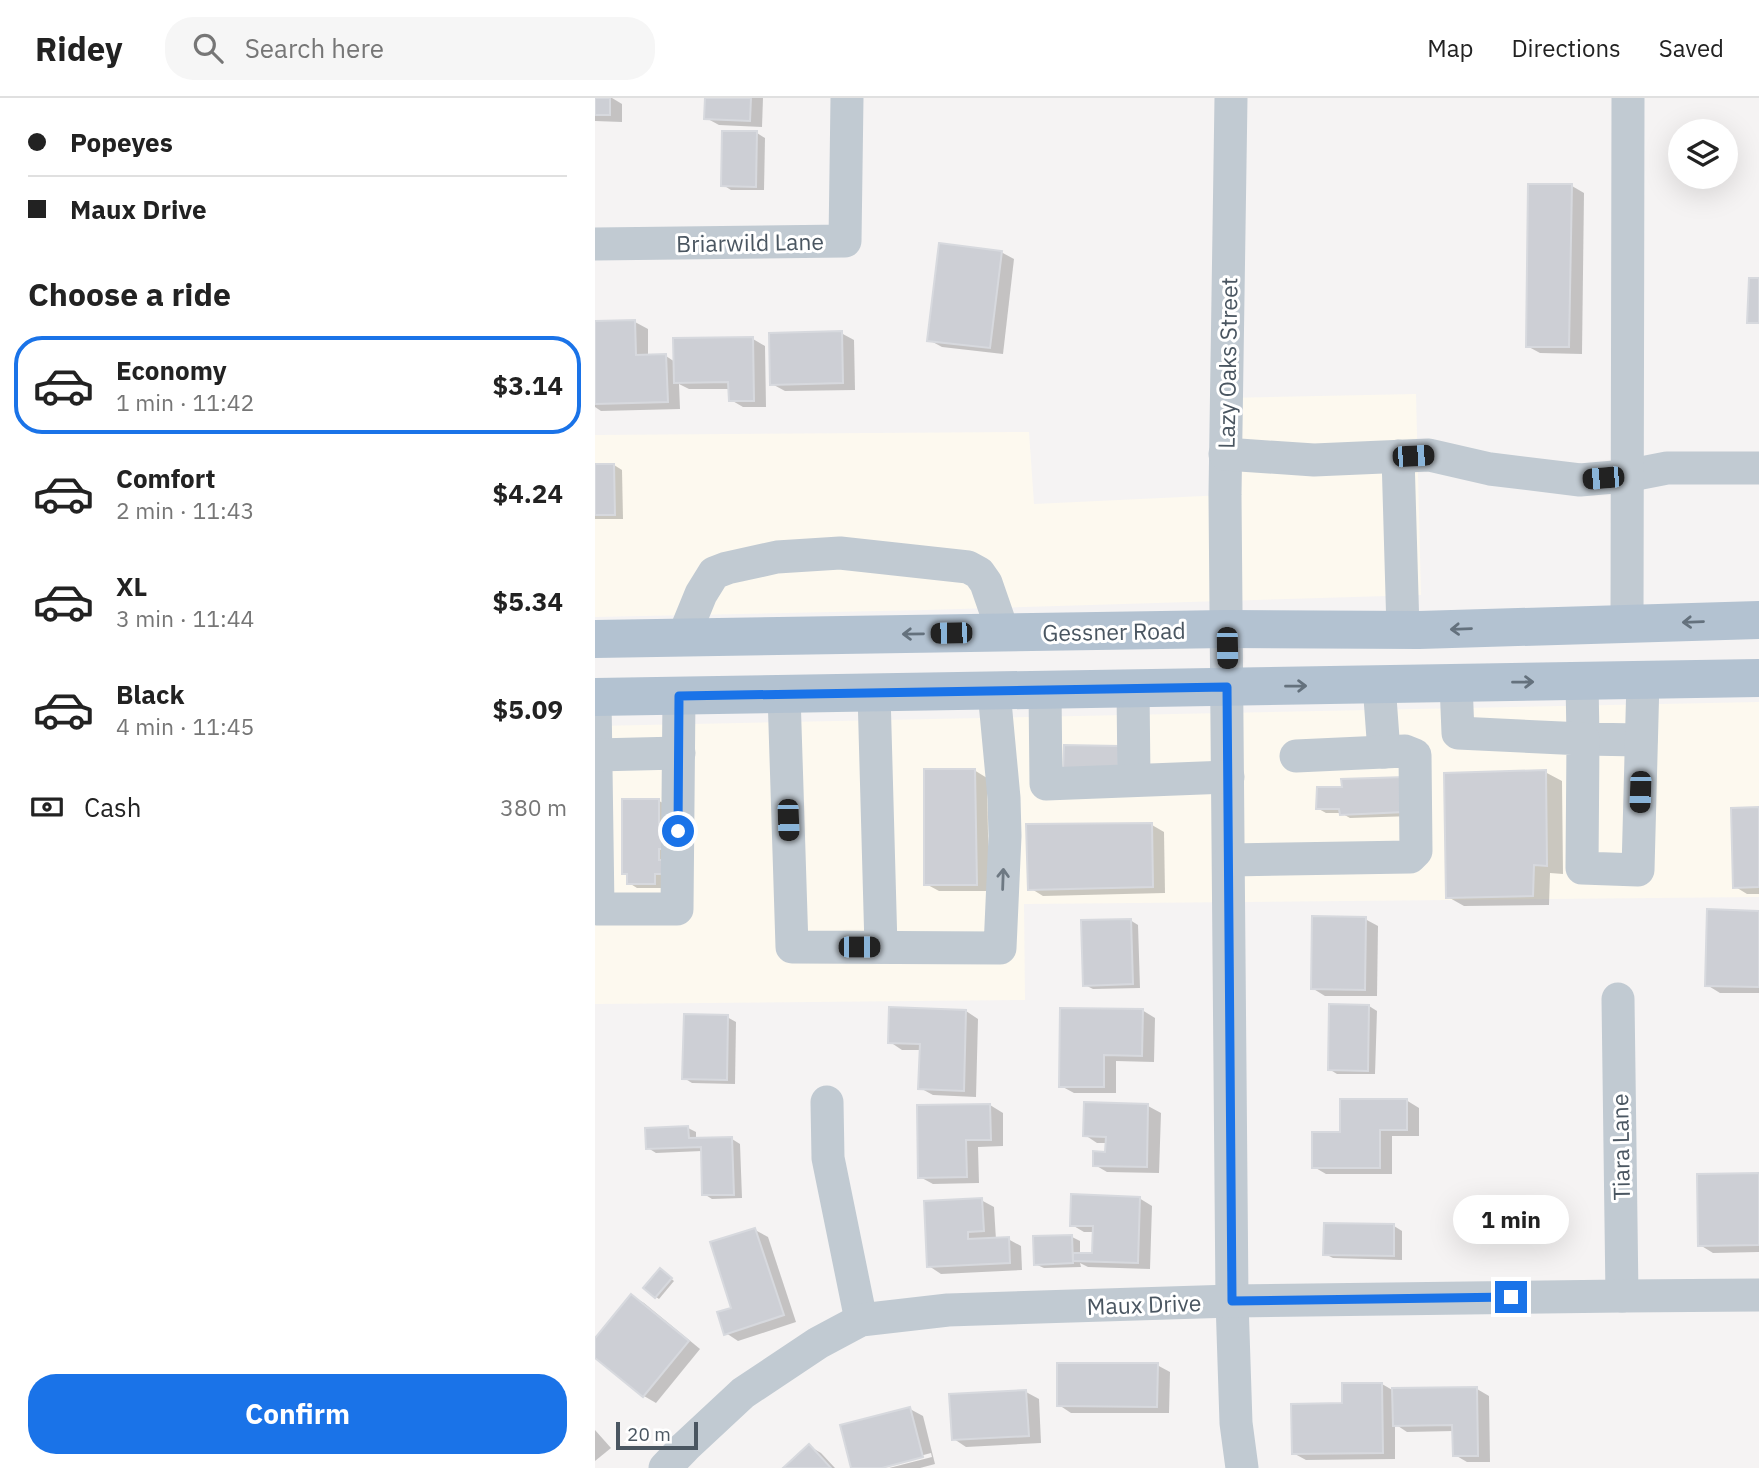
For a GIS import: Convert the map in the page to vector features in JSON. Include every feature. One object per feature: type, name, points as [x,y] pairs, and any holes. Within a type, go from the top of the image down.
[{"type":"main road","name":"Gessner Road","points":[[595,639],[1226,629],[1403,630],[1759,620]]},
{"type":"main road","points":[[595,697],[1759,678]]},
{"type":"street","name":"Briarwild Lane","points":[[595,244],[845,241],[847,98]]},
{"type":"street","name":"Lazy Oaks Street","points":[[1231,98],[1226,629],[1232,1301],[1236,1423],[1242,1468]]},
{"type":"street","points":[[1627,624],[1628,98]]},
{"type":"street","points":[[1226,454],[1314,460],[1429,455],[1490,470],[1580,480],[1626,476],[1667,468],[1759,468]]},
{"type":"street","points":[[1398,456],[1403,630]]},
{"type":"street","points":[[683,638],[701,594],[714,573],[777,557],[839,552],[968,567],[979,573],[986,583],[1003,632]]},
{"type":"street","points":[[1582,681],[1582,868],[1638,870],[1643,680]]},
{"type":"street","points":[[1457,683],[1458,733],[1641,740]]},
{"type":"street","points":[[1380,684],[1384,752]]},
{"type":"street","points":[[1133,689],[1134,780]]},
{"type":"street","points":[[1045,690],[1046,784],[1228,777]]},
{"type":"street","points":[[783,694],[792,947],[1000,947],[1005,811],[994,691]]},
{"type":"street","points":[[874,693],[881,947]]},
{"type":"street","points":[[595,697],[598,909],[677,909],[679,696]]},
{"type":"street","points":[[1229,860],[1410,857],[1416,851],[1415,755],[1405,751],[1296,756]]},
{"type":"street","points":[[596,755],[679,753]]},
{"type":"street","name":"Tiara Lane","points":[[1618,999],[1622,1296]]},
{"type":"street","points":[[827,1102],[828,1158],[861,1320]]},
{"type":"street","name":"Maux Drive","points":[[665,1468],[743,1393],[818,1342],[861,1320],[948,1310],[1232,1301],[1759,1296]]},
{"type":"shaded area","points":[[1416,394],[1421,595],[595,617],[595,435],[1029,432],[1034,504],[1225,495],[1226,398]]},
{"type":"shaded area","points":[[1759,702],[1759,897],[1024,904],[1025,1000],[595,1004],[595,726]]},
{"type":"building","points":[[595,98],[610,98],[610,115],[595,115]]},
{"type":"building","points":[[705,98],[751,98],[750,121],[704,119]]},
{"type":"building","points":[[722,131],[757,131],[756,187],[721,186]]},
{"type":"building","points":[[1528,184],[1572,184],[1569,347],[1526,347]]},
{"type":"building","points":[[939,243],[1002,251],[990,348],[927,341]]},
{"type":"building","points":[[1749,278],[1759,278],[1759,323],[1747,323]]},
{"type":"building","points":[[635,320],[636,355],[666,354],[668,402],[595,404],[595,321]]},
{"type":"building","points":[[842,331],[843,383],[770,385],[769,333]]},
{"type":"building","points":[[753,337],[754,401],[729,401],[728,382],[674,383],[673,338]]},
{"type":"building","points":[[595,464],[614,464],[615,515],[595,515]]},
{"type":"building","points":[[1064,745],[1119,746],[1118,771],[1063,771]]},
{"type":"building","points":[[924,769],[975,769],[977,885],[924,885]]},
{"type":"building","points":[[1546,770],[1547,866],[1534,865],[1533,896],[1446,898],[1444,773]]},
{"type":"building","points":[[1405,777],[1405,812],[1340,815],[1339,809],[1316,809],[1317,787],[1342,787],[1341,779]]},
{"type":"building","points":[[622,799],[659,799],[659,829],[665,829],[665,849],[659,849],[659,860],[663,860],[663,874],[655,874],[655,884],[627,884],[627,874],[622,874]]},
{"type":"building","points":[[1759,807],[1759,887],[1733,888],[1731,808]]},
{"type":"building","points":[[1152,823],[1153,887],[1028,890],[1026,824]]},
{"type":"building","points":[[1707,909],[1759,911],[1759,987],[1705,986]]},
{"type":"building","points":[[1312,916],[1366,917],[1365,990],[1311,989]]},
{"type":"building","points":[[1131,919],[1133,984],[1083,986],[1081,920]]},
{"type":"building","points":[[1329,1004],[1369,1005],[1368,1071],[1328,1070]]},
{"type":"building","points":[[889,1007],[966,1010],[964,1091],[918,1089],[920,1044],[888,1043]]},
{"type":"building","points":[[1060,1008],[1143,1009],[1142,1056],[1104,1055],[1104,1087],[1059,1087]]},
{"type":"building","points":[[684,1014],[728,1015],[727,1080],[682,1079]]},
{"type":"building","points":[[1340,1099],[1407,1099],[1407,1130],[1380,1130],[1380,1168],[1312,1168],[1312,1132],[1340,1132]]},
{"type":"building","points":[[1084,1102],[1148,1104],[1147,1167],[1093,1166],[1093,1151],[1105,1152],[1106,1137],[1083,1136]]},
{"type":"building","points":[[990,1104],[991,1140],[966,1140],[967,1177],[918,1178],[917,1105]]},
{"type":"building","points":[[688,1126],[689,1138],[732,1137],[734,1195],[702,1195],[701,1147],[646,1149],[645,1128]]},
{"type":"building","points":[[1759,1173],[1759,1245],[1698,1246],[1697,1174]]},
{"type":"building","points":[[1071,1194],[1140,1197],[1138,1263],[1073,1261],[1073,1253],[1092,1253],[1093,1226],[1070,1226]]},
{"type":"building","points":[[982,1198],[984,1231],[968,1232],[968,1239],[1009,1237],[1010,1263],[927,1267],[924,1201]]},
{"type":"building","points":[[1324,1223],[1394,1224],[1394,1256],[1323,1255]]},
{"type":"building","points":[[755,1228],[784,1315],[724,1335],[717,1312],[731,1308],[710,1242]]},
{"type":"building","points":[[1072,1235],[1073,1263],[1034,1265],[1033,1236]]},
{"type":"building","points":[[660,1268],[672,1278],[655,1298],[643,1288]]},
{"type":"building","points":[[631,1294],[689,1341],[643,1397],[595,1358],[595,1338]]},
{"type":"building","points":[[1057,1363],[1158,1363],[1157,1407],[1057,1406]]},
{"type":"building","points":[[1342,1383],[1382,1383],[1383,1453],[1292,1454],[1291,1404],[1342,1403]]},
{"type":"building","points":[[1477,1387],[1478,1456],[1453,1456],[1452,1425],[1393,1426],[1392,1388]]},
{"type":"building","points":[[1026,1390],[1029,1436],[952,1440],[949,1394]]},
{"type":"building","points":[[910,1407],[923,1457],[882,1468],[851,1468],[840,1425]]},
{"type":"building","points":[[809,1444],[831,1468],[783,1468]]},
{"type":"route","points":[[678,831],[679,696],[1227,687],[1232,1301],[1511,1297]]}]
